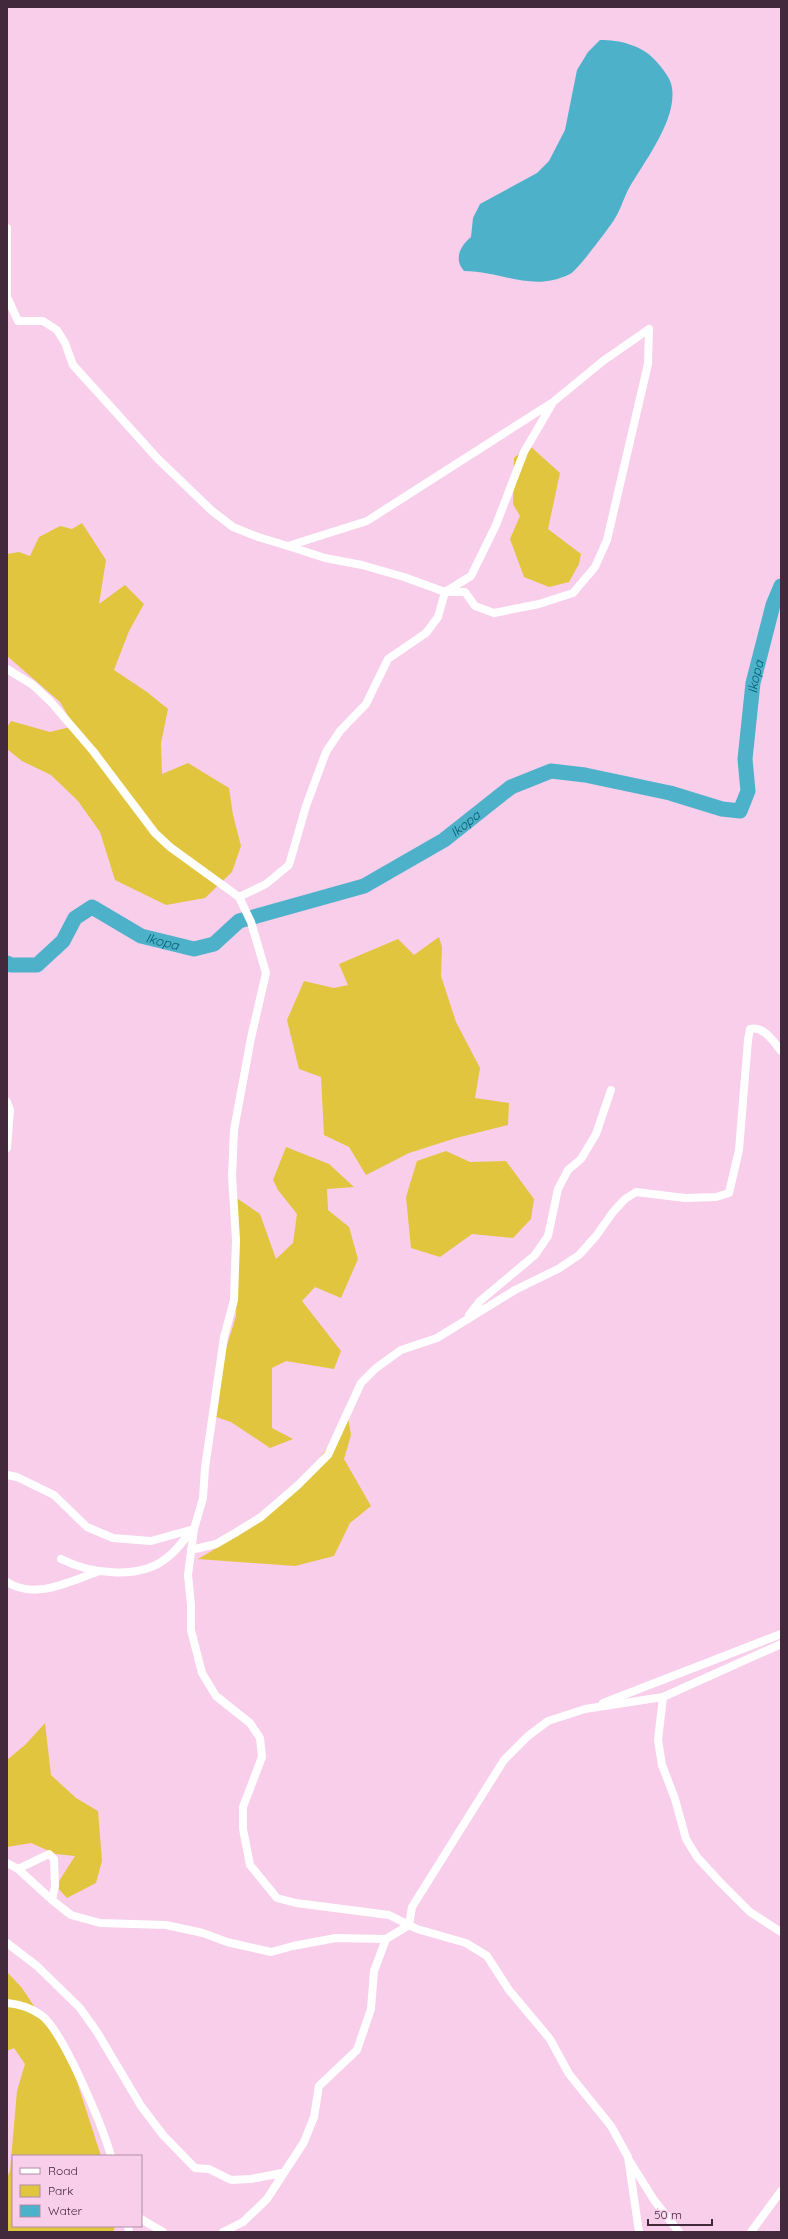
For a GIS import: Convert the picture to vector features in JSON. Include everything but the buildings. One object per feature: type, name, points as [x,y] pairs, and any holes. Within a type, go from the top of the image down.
[{"type":"street","points":[[7,228],[8,301],[18,321],[43,321],[58,330],[73,365],[158,459],[211,510],[233,527],[258,537],[325,558],[362,565],[445,592],[464,592],[475,606],[494,613],[539,604],[574,593],[595,567],[607,540],[641,396],[648,364],[649,329],[597,366],[553,402],[367,521],[288,546]]},
{"type":"street","points":[[239,897],[266,884],[289,865],[306,806],[326,752],[340,731],[366,704],[388,659],[426,633],[438,617],[445,592],[471,576],[496,525],[524,452],[553,402]]},
{"type":"street","points":[[7,669],[33,685],[50,701],[93,751],[155,833],[170,847],[239,897],[251,922],[266,973],[251,1038],[234,1130],[232,1176],[236,1240],[234,1300],[224,1337],[205,1468],[203,1498],[194,1529],[188,1575],[191,1605],[191,1630],[202,1673],[216,1696],[250,1724],[260,1738],[262,1757],[243,1807],[242,1829],[250,1865],[277,1898],[296,1904],[389,1915],[409,1925],[466,1942],[487,1956],[509,1990],[550,2039],[569,2074],[611,2126],[628,2158],[654,2200],[679,2232]]},
{"type":"street","points":[[191,1550],[216,1544],[235,1533],[261,1517],[298,1485],[328,1455],[361,1383],[376,1368],[400,1350],[437,1338],[515,1290],[558,1269],[579,1255],[596,1236],[612,1212],[625,1199],[636,1192],[684,1198],[716,1197],[729,1193],[739,1150],[750,1029],[755,1027],[760,1030],[781,1051]]},
{"type":"street","points":[[464,1321],[480,1301],[536,1256],[548,1236],[558,1189],[568,1170],[581,1159],[596,1134],[611,1090]]},
{"type":"street","points":[[7,1102],[10,1110],[7,1148]]},
{"type":"street","points":[[7,1475],[17,1477],[54,1496],[87,1527],[113,1538],[151,1541],[194,1529]]},
{"type":"street","points":[[62,1558],[79,1568],[98,1572],[135,1571],[152,1566],[168,1557],[194,1529]]},
{"type":"street","points":[[7,1582],[16,1588],[29,1591],[53,1587],[98,1572]]},
{"type":"street","points":[[7,1863],[18,1869],[71,1915],[100,1922],[166,1925],[203,1933],[227,1942],[271,1952],[293,1946],[336,1938],[386,1939],[409,1925],[412,1907],[504,1760],[528,1736],[548,1720],[585,1709],[781,1634]]},
{"type":"street","points":[[585,1709],[663,1697],[781,1644]]},
{"type":"street","points":[[663,1697],[658,1740],[662,1765],[675,1798],[686,1839],[697,1857],[750,1912],[781,1932]]},
{"type":"street","points":[[18,1869],[49,1854],[54,1859],[55,1886],[52,1900]]},
{"type":"street","points":[[768,1923],[781,1928]]},
{"type":"street","points":[[223,2232],[243,2222],[267,2199],[282,2173],[304,2142],[314,2117],[319,2086],[357,2050],[371,2008],[374,1971],[386,1939]]},
{"type":"street","points":[[7,1943],[37,1966],[80,2008],[97,2032],[146,2112],[163,2135],[195,2168],[209,2169],[231,2180],[251,2179],[282,2173]]},
{"type":"street","points":[[7,2003],[19,2004],[42,2015],[59,2037],[85,2092],[111,2155]]},
{"type":"street","points":[[628,2158],[639,2232]]},
{"type":"street","points":[[750,2232],[781,2191]]},
{"type":"street","points":[[142,2220],[164,2232]]},
{"type":"street","points":[[238,2232],[243,2222]]},
{"type":"green space","points":[[529,445],[560,473],[548,529],[581,554],[579,564],[569,582],[549,587],[524,577],[510,539],[520,516],[513,504],[514,458]]},
{"type":"green space","points":[[82,523],[106,560],[99,604],[125,585],[144,604],[129,631],[114,670],[147,692],[168,709],[161,743],[162,774],[188,763],[229,788],[233,815],[241,846],[232,872],[205,898],[166,905],[115,880],[100,832],[78,801],[51,775],[22,761],[7,749],[7,727],[11,721],[50,732],[74,726],[60,702],[7,656],[7,554],[19,552],[30,556],[39,537],[60,526],[72,529]]},
{"type":"green space","points":[[439,937],[442,947],[441,976],[456,1022],[480,1068],[475,1098],[509,1103],[508,1125],[456,1138],[409,1153],[366,1175],[349,1147],[324,1135],[321,1077],[299,1069],[287,1020],[304,981],[334,988],[348,985],[339,964],[398,939],[414,955]]},
{"type":"green space","points":[[286,1147],[329,1164],[354,1187],[327,1189],[328,1210],[349,1227],[358,1259],[341,1298],[315,1287],[302,1301],[341,1351],[334,1369],[286,1361],[272,1368],[272,1428],[293,1439],[270,1448],[231,1422],[216,1417],[224,1355],[236,1316],[238,1262],[235,1197],[260,1214],[276,1259],[293,1243],[297,1214],[278,1190],[273,1180]]},
{"type":"green space","points":[[446,1151],[470,1162],[506,1161],[534,1199],[531,1219],[513,1238],[472,1234],[440,1257],[411,1248],[406,1197],[417,1161]]},
{"type":"green space","points":[[348,1418],[351,1435],[344,1459],[371,1506],[350,1523],[334,1556],[295,1566],[198,1559],[244,1530],[287,1495],[312,1468]]},
{"type":"green space","points":[[45,1723],[51,1775],[76,1798],[98,1811],[102,1861],[96,1883],[67,1898],[56,1886],[75,1856],[56,1854],[31,1843],[7,1847],[7,1760],[26,1744]]},
{"type":"green space","points":[[7,1972],[22,1988],[70,2060],[101,2155],[12,2155],[12,2227],[115,2227],[113,2232],[7,2232],[7,2178],[10,2171],[17,2091],[25,2064],[14,2048],[7,2051]]},
{"type":"water","points":[[600,40],[630,44],[649,55],[655,60],[668,77],[672,88],[672,101],[664,128],[650,155],[628,190],[616,217],[579,266],[570,274],[556,279],[543,282],[517,280],[491,274],[464,271],[459,262],[460,252],[461,248],[471,237],[473,218],[480,204],[537,173],[549,161],[565,130],[577,70],[588,52]]},
{"type":"waterway","name":"Ikopa","points":[[7,963],[11,965],[37,965],[63,941],[75,918],[92,907],[141,936],[194,949],[214,944],[239,921],[364,886],[444,840],[511,787],[551,771],[585,775],[670,793],[722,809],[740,811],[748,791],[745,759],[753,683],[773,605],[781,586]]}]
